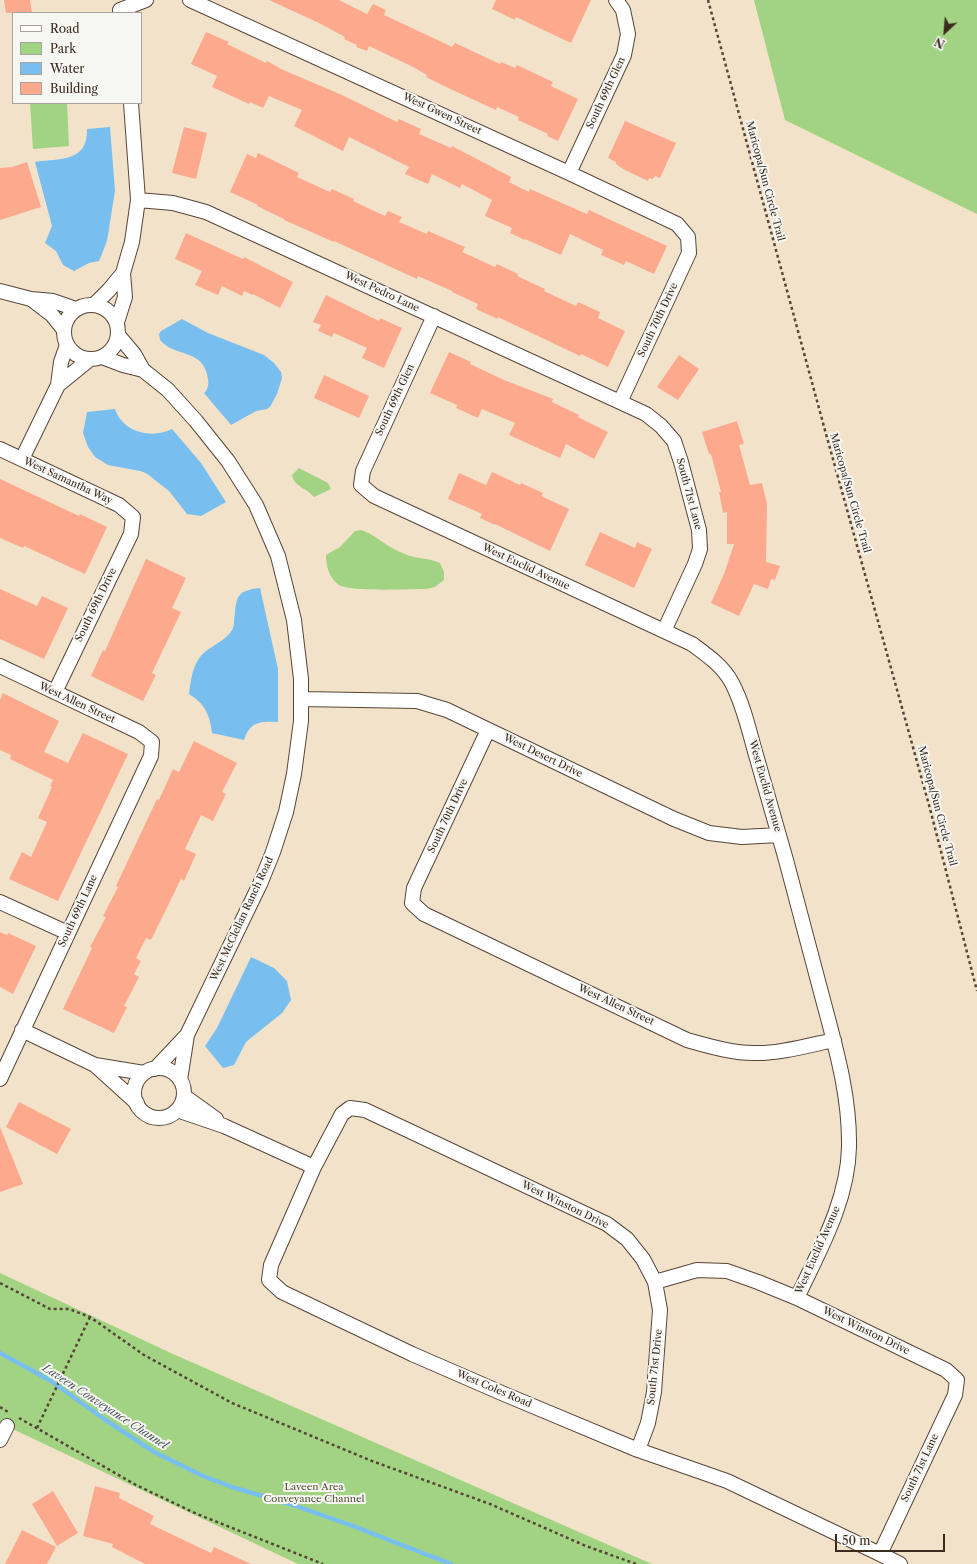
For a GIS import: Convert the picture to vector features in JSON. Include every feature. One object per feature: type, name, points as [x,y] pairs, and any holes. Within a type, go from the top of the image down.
[{"type":"street","points":[[118,8],[146,0]]},
{"type":"street","name":"West Gwen Street","points":[[190,0],[569,173],[677,224],[688,237]]},
{"type":"street","name":"South 69th Glen","points":[[569,173],[624,55],[628,34],[620,5]]},
{"type":"street","points":[[58,385],[96,358],[107,354],[114,348],[118,340],[118,329],[125,297],[123,273],[132,242],[138,200],[131,104]]},
{"type":"street","name":"West Pedro Lane","points":[[138,200],[173,203],[206,212],[620,402]]},
{"type":"street","name":"South 70th Drive","points":[[620,402],[689,253],[688,237]]},
{"type":"street","points":[[94,305],[123,273]]},
{"type":"street","points":[[0,291],[31,299],[53,301],[76,309]]},
{"type":"street","points":[[31,299],[52,315],[64,330]]},
{"type":"street","points":[[94,305],[106,309],[113,315],[118,329],[143,370],[96,358],[81,357],[73,352],[67,345],[64,336],[64,330],[68,318],[76,309],[81,307],[94,305]]},
{"type":"street","name":"South 69th Glen","points":[[361,485],[363,471],[434,316]]},
{"type":"street","points":[[22,460],[58,385],[61,362],[67,345]]},
{"type":"street","name":"West McClellan Ranch Road","points":[[143,370],[168,390],[196,421],[228,461],[256,505],[278,556],[294,620],[302,699],[301,721],[292,782],[286,812],[273,852],[260,884],[187,1035]]},
{"type":"street","name":"South 71st Lane","points":[[620,402],[651,418],[661,426],[674,441],[699,530],[700,549],[695,564],[664,630]]},
{"type":"street","name":"West Samantha Way","points":[[0,449],[119,505],[133,517]]},
{"type":"street","name":"West Euclid Avenue","points":[[361,485],[374,496],[692,644],[715,662],[730,680],[741,702],[779,834],[844,1083],[849,1147],[845,1175],[838,1206],[797,1298]]},
{"type":"street","name":"South 69th Drive","points":[[55,692],[130,534],[133,517]]},
{"type":"street","name":"West Allen Street","points":[[0,666],[139,732],[152,742]]},
{"type":"street","name":"West Desert Drive","points":[[302,699],[417,701],[447,710],[674,819],[709,833],[742,837],[779,834]]},
{"type":"street","name":"South 70th Drive","points":[[412,903],[414,888],[488,730]]},
{"type":"street","name":"South 69th Lane","points":[[0,1079],[151,756],[152,742]]},
{"type":"street","points":[[0,902],[68,934]]},
{"type":"street","name":"West Allen Street","points":[[412,903],[424,914],[687,1040],[718,1049],[755,1053],[788,1049],[834,1040]]},
{"type":"street","points":[[22,1030],[95,1065],[137,1103]]},
{"type":"street","points":[[95,1065],[150,1071],[168,1070],[175,1074],[184,1088],[182,1104],[171,1115],[163,1118],[155,1118],[147,1115],[141,1110],[137,1103],[135,1087],[139,1079],[150,1071],[187,1035]]},
{"type":"street","points":[[180,1080],[187,1035]]},
{"type":"street","points":[[184,1096],[224,1126]]},
{"type":"street","name":"West Winston Drive","points":[[350,1108],[365,1110],[607,1224],[627,1239],[643,1259],[655,1282],[697,1270],[727,1272],[758,1282],[797,1298],[946,1370],[957,1380]]},
{"type":"street","name":"West Coles Road","points":[[350,1108],[342,1114],[314,1167],[271,1265],[269,1280],[282,1292],[412,1354],[638,1450],[727,1481],[900,1564]]},
{"type":"street","points":[[177,1110],[224,1126],[314,1167]]},
{"type":"street","name":"South 71st Drive","points":[[638,1450],[648,1422],[654,1392],[660,1310],[655,1282]]},
{"type":"street","name":"South 71st Lane","points":[[880,1554],[955,1395],[957,1380]]},
{"type":"street","points":[[0,1440],[7,1426]]},
{"type":"path","name":"Maricopa/Sun Circle Trail","points":[[708,0],[821,419],[927,797],[977,991]]},
{"type":"path","points":[[0,1283],[50,1309],[69,1309],[90,1317],[144,1355],[232,1403],[372,1460],[490,1504],[586,1546],[636,1564]]},
{"type":"path","points":[[37,1428],[90,1317]]},
{"type":"path","points":[[0,1408],[136,1485],[197,1514],[323,1564]]},
{"type":"green space","points":[[754,0],[977,0],[977,214],[785,120]]},
{"type":"green space","points":[[30,104],[67,104],[69,146],[33,149]]},
{"type":"green space","points":[[299,468],[328,483],[331,489],[314,497],[298,485],[293,479],[292,475]]},
{"type":"green space","points":[[361,530],[371,534],[392,548],[407,555],[440,563],[444,572],[444,580],[435,587],[426,589],[355,589],[339,585],[329,572],[326,555],[340,547],[355,531]]},
{"type":"green space","name":"Laveen Area Conveyance Channel","points":[[0,1273],[173,1354],[652,1564],[298,1564],[0,1423]]},
{"type":"water","points":[[110,127],[115,191],[107,241],[99,261],[89,263],[74,271],[63,265],[56,251],[45,243],[52,226],[35,162],[70,157],[83,148],[86,140],[87,129]]},
{"type":"water","points":[[182,319],[208,333],[264,355],[274,363],[281,372],[282,378],[277,394],[270,407],[256,411],[231,425],[204,393],[207,389],[208,381],[205,369],[201,362],[166,346],[160,340],[159,334],[161,331]]},
{"type":"water","points":[[115,409],[124,424],[139,432],[156,433],[172,429],[201,463],[226,502],[201,516],[187,514],[169,491],[146,473],[108,465],[95,457],[88,447],[83,433],[87,412]]},
{"type":"water","points":[[260,588],[278,669],[278,722],[261,722],[253,726],[249,729],[244,740],[212,733],[206,710],[189,694],[193,671],[198,660],[206,651],[220,642],[233,629],[238,597],[245,591]]},
{"type":"water","points":[[251,957],[274,968],[287,981],[291,1000],[282,1013],[246,1042],[234,1065],[223,1068],[205,1046],[217,1028]]},
{"type":"building","points":[[4,0],[30,0],[32,12],[6,13]]},
{"type":"building","points":[[269,0],[339,0],[367,14],[373,4],[386,10],[384,15],[452,47],[455,43],[500,64],[501,62],[515,68],[517,65],[553,82],[551,86],[578,99],[558,141],[547,136],[548,134],[518,120],[519,117],[497,107],[496,110],[446,87],[426,77],[427,75],[411,66],[369,46],[367,51],[356,47],[357,45],[344,39],[345,37],[319,23]]},
{"type":"building","points":[[496,0],[591,0],[571,43],[516,17],[515,20],[492,9]]},
{"type":"building","points":[[206,32],[229,42],[227,44],[266,63],[267,61],[281,69],[342,95],[397,122],[399,119],[421,129],[419,134],[451,148],[452,146],[475,158],[511,177],[509,182],[529,192],[530,189],[587,214],[589,210],[667,246],[654,274],[626,261],[624,265],[601,255],[603,250],[570,234],[561,255],[525,240],[510,233],[512,228],[485,216],[492,200],[462,184],[460,188],[432,174],[428,184],[405,174],[409,167],[349,137],[343,151],[294,126],[302,110],[269,96],[263,108],[250,102],[249,104],[212,87],[217,76],[191,64]]},
{"type":"building","points":[[625,121],[676,143],[660,178],[655,176],[653,179],[649,178],[648,181],[623,169],[616,164],[616,162],[608,158]]},
{"type":"building","points":[[184,127],[207,133],[196,179],[172,173]]},
{"type":"building","points":[[258,153],[299,173],[297,177],[330,192],[332,189],[385,216],[388,211],[402,217],[399,222],[427,234],[428,231],[465,247],[462,252],[495,267],[497,264],[518,274],[517,276],[545,289],[544,291],[576,306],[578,302],[600,312],[598,318],[625,331],[608,367],[581,354],[580,356],[498,317],[498,319],[476,309],[478,304],[452,291],[418,276],[417,279],[284,220],[257,206],[258,205],[230,192],[247,154],[256,158]]},
{"type":"building","points":[[27,162],[41,207],[0,220],[0,168],[12,167]]},
{"type":"building","points":[[186,233],[243,259],[244,257],[293,282],[280,308],[244,291],[242,296],[222,286],[218,295],[195,285],[202,271],[175,259]]},
{"type":"building","points":[[326,295],[379,321],[380,318],[402,328],[384,368],[362,358],[367,348],[334,333],[332,337],[318,331],[321,325],[313,322]]},
{"type":"building","points":[[449,352],[504,380],[553,399],[552,402],[579,415],[578,417],[608,432],[594,459],[566,444],[560,458],[509,435],[515,423],[482,409],[478,418],[456,408],[457,405],[430,393]]},
{"type":"building","points":[[679,355],[699,369],[678,400],[657,387]]},
{"type":"building","points":[[324,375],[369,396],[359,418],[314,398]]},
{"type":"building","points":[[737,421],[744,444],[739,445],[750,485],[762,483],[767,504],[766,562],[780,566],[775,580],[771,579],[768,589],[754,584],[739,616],[711,603],[724,574],[734,544],[727,544],[727,512],[723,513],[719,492],[721,492],[711,454],[709,454],[702,432]]},
{"type":"building","points":[[492,472],[520,485],[521,483],[543,493],[541,496],[569,509],[550,551],[480,518],[482,514],[448,499],[459,473],[486,485]]},
{"type":"building","points":[[0,479],[79,516],[80,514],[107,527],[85,574],[24,546],[23,548],[0,538]]},
{"type":"building","points":[[600,532],[635,548],[637,542],[652,549],[634,588],[585,565]]},
{"type":"building","points":[[146,559],[186,578],[172,608],[181,612],[152,673],[156,675],[143,701],[91,676],[103,650],[105,651]]},
{"type":"building","points":[[0,589],[37,606],[42,596],[68,608],[44,659],[0,639]]},
{"type":"building","points":[[3,693],[59,721],[44,752],[68,763],[83,733],[128,754],[58,901],[9,879],[22,852],[31,857],[47,822],[38,818],[52,787],[50,786],[53,780],[10,759],[11,755],[0,750],[0,700]]},
{"type":"building","points":[[194,741],[237,763],[222,792],[226,794],[213,821],[201,815],[185,849],[196,854],[184,881],[181,879],[151,940],[146,938],[136,958],[141,961],[134,974],[139,977],[124,1006],[127,1007],[114,1033],[63,1009],[92,948],[90,947],[106,917],[103,916],[118,887],[116,886],[157,799],[159,800],[173,769],[179,772]]},
{"type":"building","points":[[0,932],[7,935],[8,933],[36,946],[13,994],[0,987]]},
{"type":"building","points":[[19,1102],[71,1129],[57,1154],[6,1127]]},
{"type":"building","points":[[0,1127],[23,1184],[0,1192]]},
{"type":"building","points":[[95,1486],[120,1493],[119,1498],[154,1516],[150,1524],[211,1553],[214,1547],[251,1564],[145,1564],[112,1547],[113,1544],[83,1536]]},
{"type":"building","points":[[53,1491],[78,1533],[57,1546],[32,1504]]},
{"type":"building","points":[[22,1530],[56,1547],[47,1564],[5,1564]]},
{"type":"waterway","name":"Laveen Conveyance Channel","points":[[0,1353],[51,1381],[104,1419],[154,1452],[203,1476],[232,1487],[293,1505],[353,1526],[451,1564]]}]
